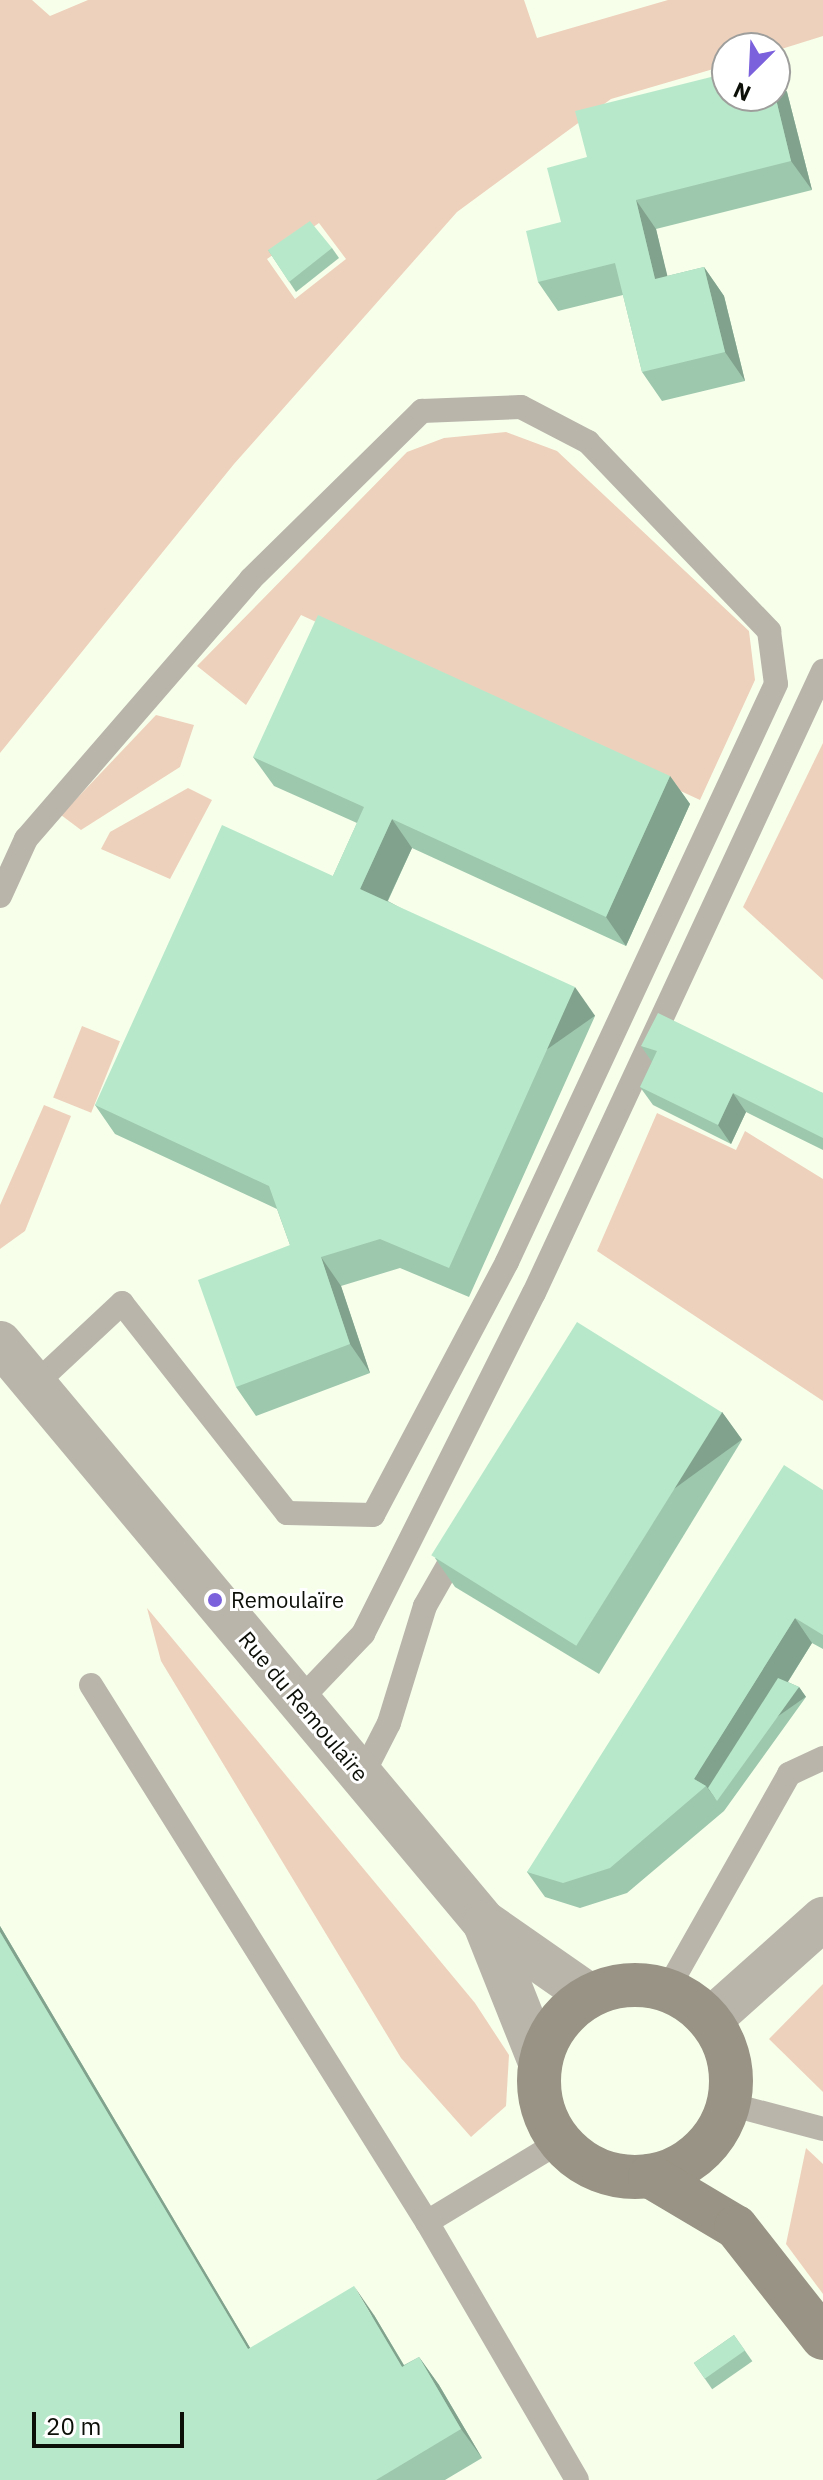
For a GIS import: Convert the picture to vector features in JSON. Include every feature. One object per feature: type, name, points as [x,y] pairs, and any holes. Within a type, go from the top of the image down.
[{"type":"street","name":"Rue du Remoulaïre","points":[[0,1343],[484,1922],[590,1996]]},
{"type":"street","points":[[710,2020],[823,1919]]},
{"type":"street","name":"Rue du Remoulaïre","points":[[484,1922],[540,2062],[540,2092],[548,2122],[561,2141],[591,2166],[620,2175],[650,2176],[694,2157],[720,2122]]},
{"type":"street","name":"Rue du Remoulaïre","points":[[540,2062],[557,2024],[590,1996],[615,1987],[667,1990],[710,2020],[725,2046],[731,2074],[720,2122],[736,2227]]},
{"type":"street","name":"Rue du Remoulaïre","points":[[650,2176],[736,2227],[823,2338]]},
{"type":"lane","points":[[0,896],[26,839],[251,579],[422,411],[521,407],[588,442],[769,631],[776,684],[507,1262],[373,1515],[287,1513],[122,1303],[35,1384]]},
{"type":"lane","points":[[299,1701],[363,1634],[534,1293],[823,671]]},
{"type":"lane","points":[[362,1776],[389,1723],[425,1606],[471,1525]]},
{"type":"lane","points":[[91,1685],[427,2222],[577,2480]]},
{"type":"lane","points":[[667,1990],[789,1774],[823,1758]]},
{"type":"lane","points":[[720,2122],[823,2129]]},
{"type":"lane","points":[[427,2222],[561,2141]]},
{"type":"shaded area","points":[[0,0],[32,0],[50,16],[88,0],[524,0],[537,38],[668,0],[823,0],[823,36],[791,46],[791,32],[711,32],[711,70],[611,99],[457,212],[234,464],[0,753]],"holes":[[[319,223],[346,259],[295,299],[267,259]]]},
{"type":"shaded area","points":[[506,432],[557,451],[749,631],[755,680],[700,800],[301,615],[246,705],[197,666],[407,452],[444,438]]},
{"type":"shaded area","points":[[156,715],[194,725],[180,767],[81,830],[61,815]]},
{"type":"shaded area","points":[[823,743],[823,980],[743,907]]},
{"type":"shaded area","points":[[188,788],[212,800],[170,879],[101,849],[110,832]]},
{"type":"shaded area","points":[[82,1026],[120,1041],[91,1113],[53,1097]]},
{"type":"shaded area","points":[[44,1105],[71,1116],[25,1231],[0,1249],[0,1205]]},
{"type":"shaded area","points":[[657,1113],[736,1150],[745,1131],[823,1179],[823,1401],[597,1251]]},
{"type":"shaded area","points":[[147,1608],[475,2003],[509,2055],[506,2106],[471,2137],[401,2058],[161,1661]]},
{"type":"shaded area","points":[[823,1984],[823,2092],[769,2039]]},
{"type":"shaded area","points":[[806,2148],[823,2164],[823,2294],[786,2244]]},
{"type":"building","points":[[711,77],[711,112],[779,112],[791,161],[636,200],[655,279],[704,267],[725,352],[642,372],[615,263],[538,282],[526,231],[561,222],[547,168],[587,157],[575,111]]},
{"type":"building","points":[[310,221],[332,248],[289,282],[268,250]]},
{"type":"building","points":[[318,615],[670,776],[606,917],[392,819],[360,889],[575,987],[449,1268],[380,1239],[321,1257],[350,1344],[236,1387],[198,1280],[290,1245],[269,1186],[95,1105],[222,825],[333,876],[364,807],[253,757]]},
{"type":"building","points":[[658,1013],[823,1093],[823,1138],[733,1093],[718,1125],[640,1087],[657,1051],[641,1046]]},
{"type":"building","points":[[577,1322],[722,1413],[576,1646],[431,1555]]},
{"type":"building","points":[[784,1465],[823,1490],[823,1635],[795,1618],[694,1779],[706,1786],[610,1868],[563,1883],[527,1872]]},
{"type":"building","points":[[778,1678],[799,1687],[717,1801],[708,1788]]},
{"type":"building","points":[[0,1932],[248,2349],[354,2286],[402,2367],[419,2357],[461,2429],[376,2480],[0,2480]]},
{"type":"building","points":[[734,2335],[745,2351],[705,2379],[694,2363]]},
{"type":"place","name":"Remoulaïre","points":[[215,1600]]}]
